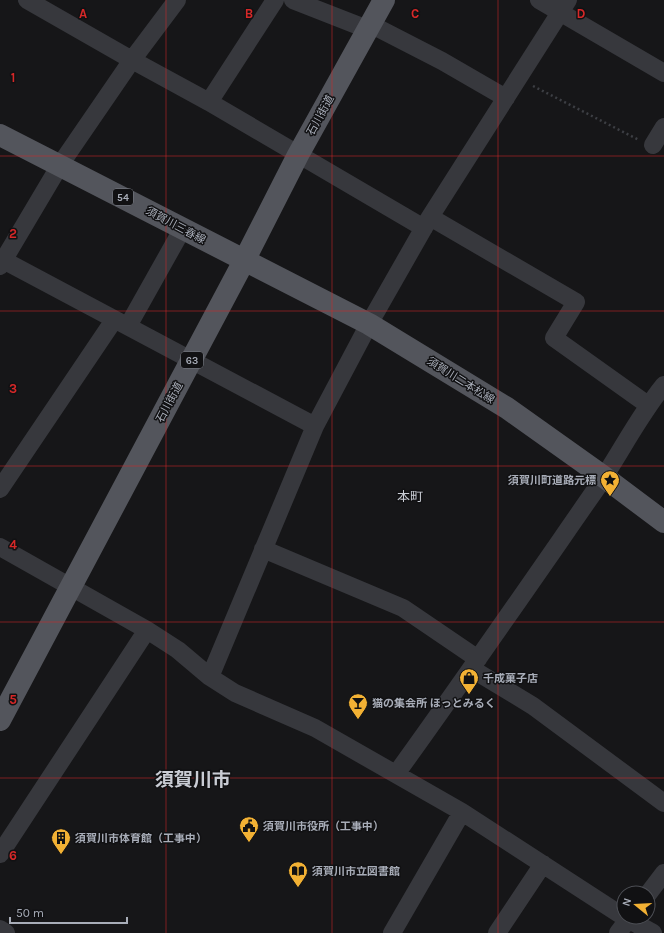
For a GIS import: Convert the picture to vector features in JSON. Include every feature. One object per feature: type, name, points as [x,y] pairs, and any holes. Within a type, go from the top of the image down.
[{"type":"main road","name":"石川街道","points":[[0,720],[71,589],[244,261],[298,155],[368,26],[384,0]]},
{"type":"main road","name":"須賀川三春線","points":[[0,135],[183,228],[244,261]]},
{"type":"main road","name":"須賀川二本松線","points":[[244,261],[369,324],[506,408],[604,477],[664,522]]},
{"type":"street","points":[[27,0],[209,102],[298,155],[576,302],[554,338],[648,405]]},
{"type":"street","points":[[177,0],[132,60],[60,165],[2,263],[121,323],[315,426]]},
{"type":"street","points":[[209,102],[275,0]]},
{"type":"street","points":[[293,0],[368,26],[442,61],[506,98]]},
{"type":"street","points":[[539,0],[564,6],[664,73]]},
{"type":"street","points":[[210,677],[315,426],[369,324],[427,222],[564,6]]},
{"type":"street","points":[[653,145],[664,127]]},
{"type":"street","points":[[0,489],[121,323],[183,228]]},
{"type":"street","points":[[396,774],[475,664],[604,477],[648,405],[664,384]]},
{"type":"street","points":[[0,547],[71,589],[147,630],[178,650],[210,677],[235,693],[316,728],[462,812],[543,864],[616,915]]},
{"type":"street","points":[[263,549],[403,608],[475,664],[664,803]]},
{"type":"street","points":[[0,854],[147,630]]},
{"type":"street","points":[[392,933],[462,812]]},
{"type":"street","points":[[497,933],[543,864]]},
{"type":"street","points":[[655,885],[664,872]]},
{"type":"street","points":[[634,925],[653,933]]},
{"type":"street","points":[[0,929],[6,933]]},
{"type":"path","points":[[518,79],[653,145]]},
{"type":"place","name":"須賀川町道路元標","points":[[610,497]]},
{"type":"place","name":"千成菓子店","points":[[469,695]]},
{"type":"place","name":"猫の集会所 ほっとみるく","points":[[358,720]]},
{"type":"place","name":"須賀川市役所（工事中）","points":[[249,843]]},
{"type":"place","name":"須賀川市体育館（工事中）","points":[[61,855]]},
{"type":"place","name":"須賀川市立図書館","points":[[298,888]]},
{"type":"district","name":"本町","points":[[410,496]]},
{"type":"district","name":"須賀川市","points":[[193,779]]}]
